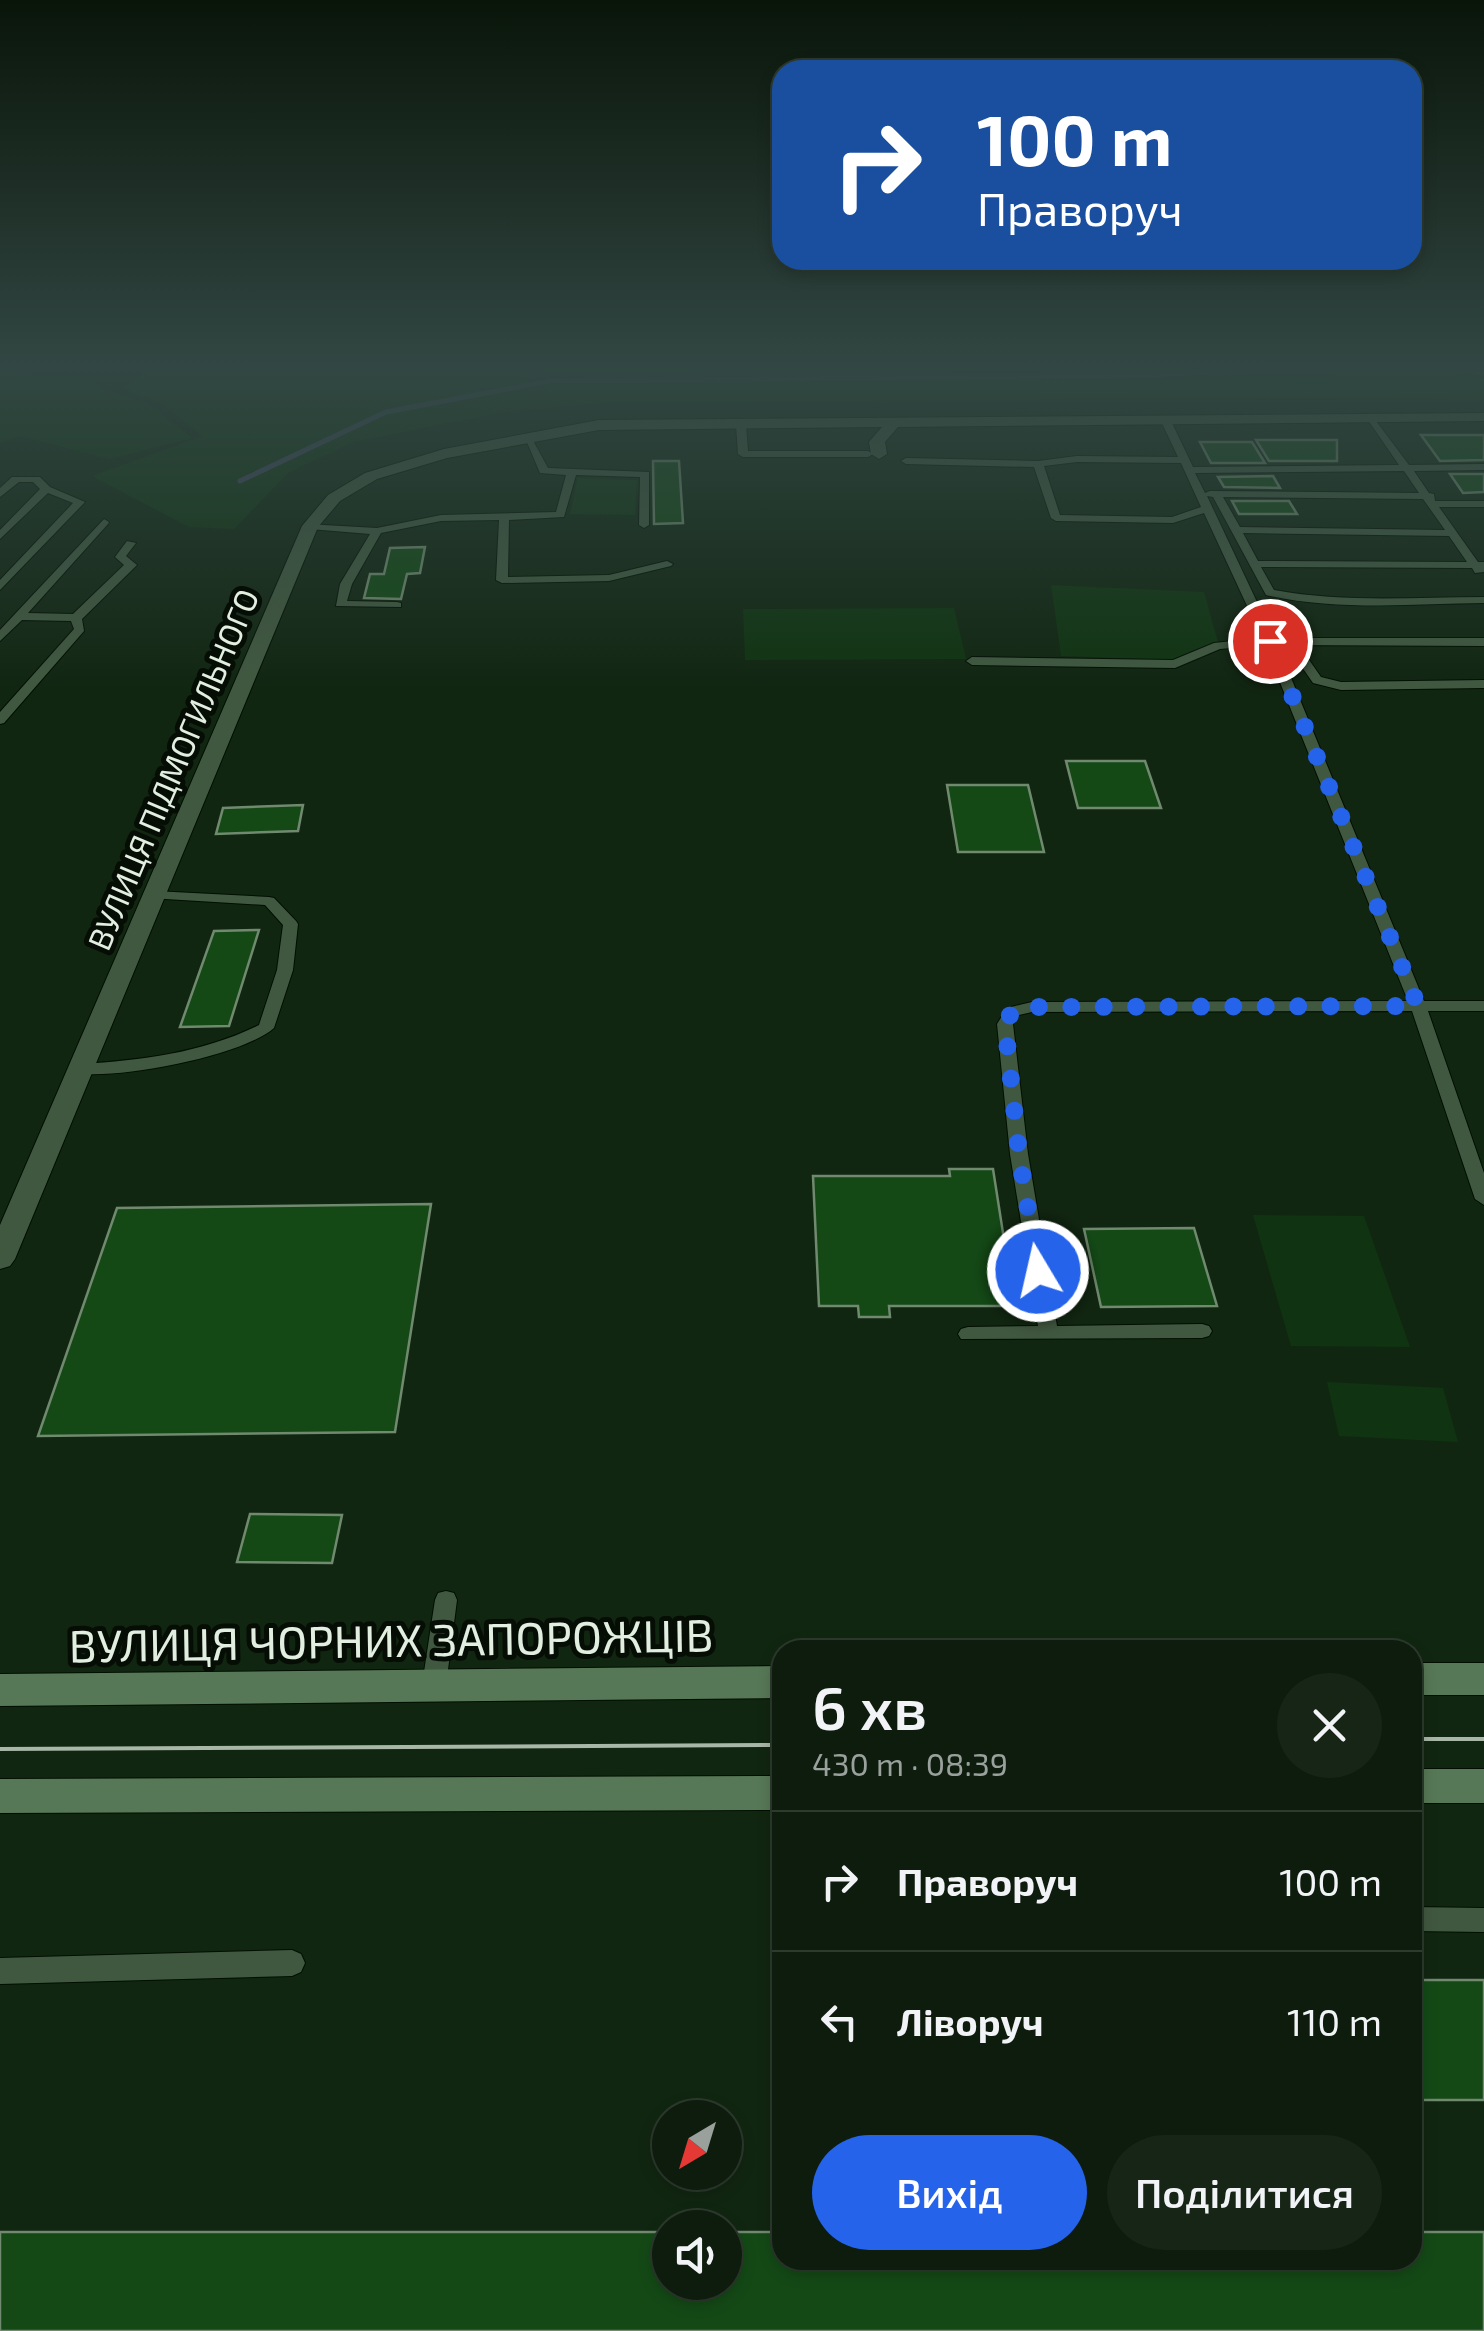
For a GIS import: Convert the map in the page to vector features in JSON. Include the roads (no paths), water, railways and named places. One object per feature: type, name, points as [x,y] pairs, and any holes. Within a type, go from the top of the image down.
[{"type":"main road","points":[[1422,1679],[1484,1679]]},
{"type":"main road","name":"ВУЛИЦЯ ЧОРНИХ ЗАПОРОЖЦІВ","points":[[0,1690],[772,1682]]},
{"type":"main road","points":[[1422,1786],[1484,1786]]},
{"type":"main road","points":[[0,1796],[772,1793]]},
{"type":"street","name":"ВУЛИЦЯ ПІДМОГИЛЬНОГО","points":[[0,1259],[310,526],[334,498],[375,475]]},
{"type":"lane","points":[[310,526],[377,531],[441,518],[560,515],[571,475]]},
{"type":"lane","points":[[644,475],[644,525]]},
{"type":"lane","points":[[1042,475],[1056,518],[1173,520],[1207,508]]},
{"type":"lane","points":[[1192,475],[1270,641],[1418,1006],[1484,1199]]},
{"type":"lane","points":[[1411,475],[1484,577]]},
{"type":"lane","points":[[0,494],[16,479],[36,479],[46,488],[80,502],[0,587]]},
{"type":"lane","points":[[0,536],[46,488]]},
{"type":"lane","points":[[1201,494],[1484,504]]},
{"type":"lane","points":[[1216,494],[1270,593],[1302,599],[1484,600]]},
{"type":"lane","points":[[504,517],[502,580],[609,578],[668,564]]},
{"type":"lane","points":[[0,636],[104,522]]},
{"type":"lane","points":[[1236,530],[1452,533]]},
{"type":"lane","points":[[377,531],[346,584],[340,604],[397,605]]},
{"type":"lane","points":[[18,616],[76,618],[131,565],[120,557],[131,543]]},
{"type":"lane","points":[[1254,564],[1479,565]]},
{"type":"lane","points":[[0,720],[80,629],[76,618]]},
{"type":"lane","points":[[1270,641],[1301,656],[1316,680],[1341,686],[1484,684]]},
{"type":"lane","points":[[972,661],[1175,664],[1218,646],[1270,641],[1484,642]]},
{"type":"lane","points":[[80,1069],[114,1067],[233,1046],[266,1028],[285,970],[291,924],[269,901],[154,895]]},
{"type":"lane","points":[[1049,1333],[1019,1154],[1006,1016],[1013,1010],[1484,1006]]},
{"type":"lane","points":[[968,1334],[1202,1331]]},
{"type":"lane","points":[[434,1685],[446,1600]]},
{"type":"lane","points":[[1422,1920],[1484,1920]]},
{"type":"lane","points":[[0,1971],[292,1963]]},
{"type":"waterway","points":[[240,481],[253,475]]},
{"type":"tram line","points":[[1422,1739],[1484,1739]]},
{"type":"tram line","points":[[0,1749],[772,1745]]}]
